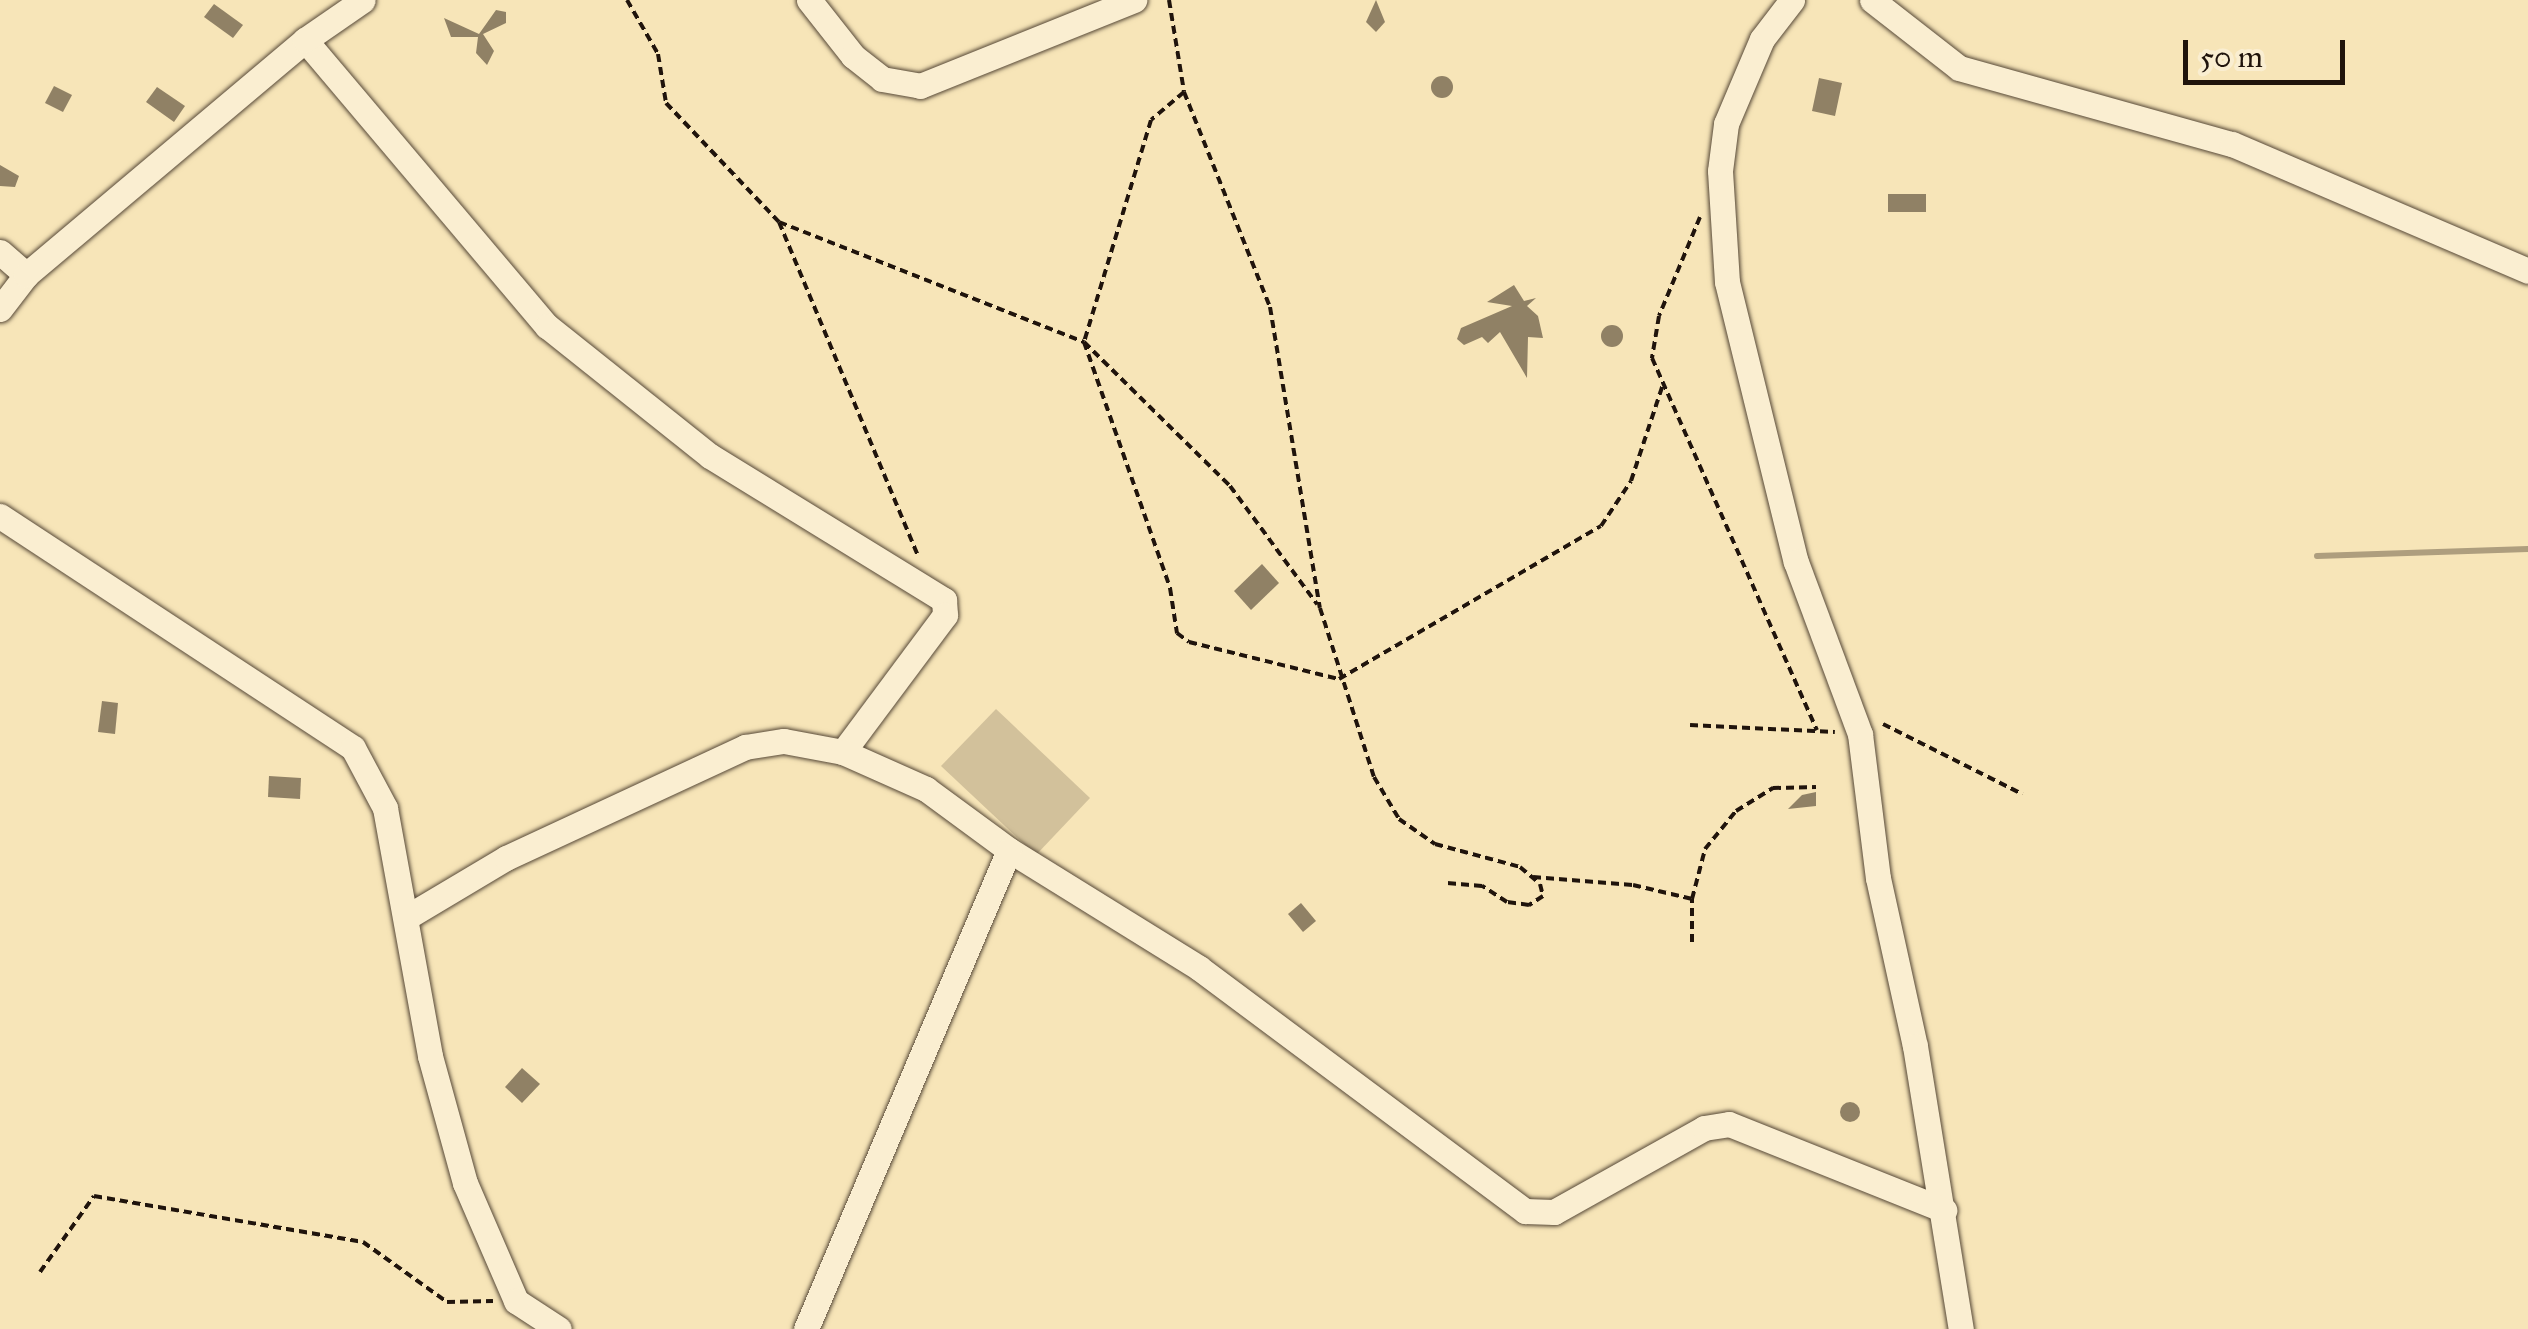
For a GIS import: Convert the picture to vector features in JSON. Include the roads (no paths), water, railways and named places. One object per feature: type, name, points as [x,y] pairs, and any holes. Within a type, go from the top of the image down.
[{"type":"street","points":[[810,0],[854,56],[882,79],[920,86],[1134,0]]},
{"type":"street","points":[[1792,0],[1739,83],[1720,171],[1727,282],[1796,562],[1860,734],[1883,910],[1944,1210],[1961,1329]]},
{"type":"street","points":[[1872,0],[1959,68],[2232,144],[2528,272]]},
{"type":"street","points":[[0,309],[26,274],[355,2]]},
{"type":"street","points":[[305,40],[547,326],[710,456],[944,600],[945,615],[843,752]]},
{"type":"street","points":[[0,252],[26,274]]},
{"type":"street","points":[[0,516],[354,748],[384,808],[430,1056],[466,1183],[516,1301],[559,1329]]},
{"type":"street","points":[[407,917],[506,858],[745,747],[784,741],[843,752],[926,790],[1009,850],[1199,968],[1526,1211],[1554,1212],[1704,1128],[1729,1124],[1944,1210]]},
{"type":"street","points":[[806,1329],[1009,850]]},
{"type":"waterway","points":[[2317,556],[2528,549]]}]
